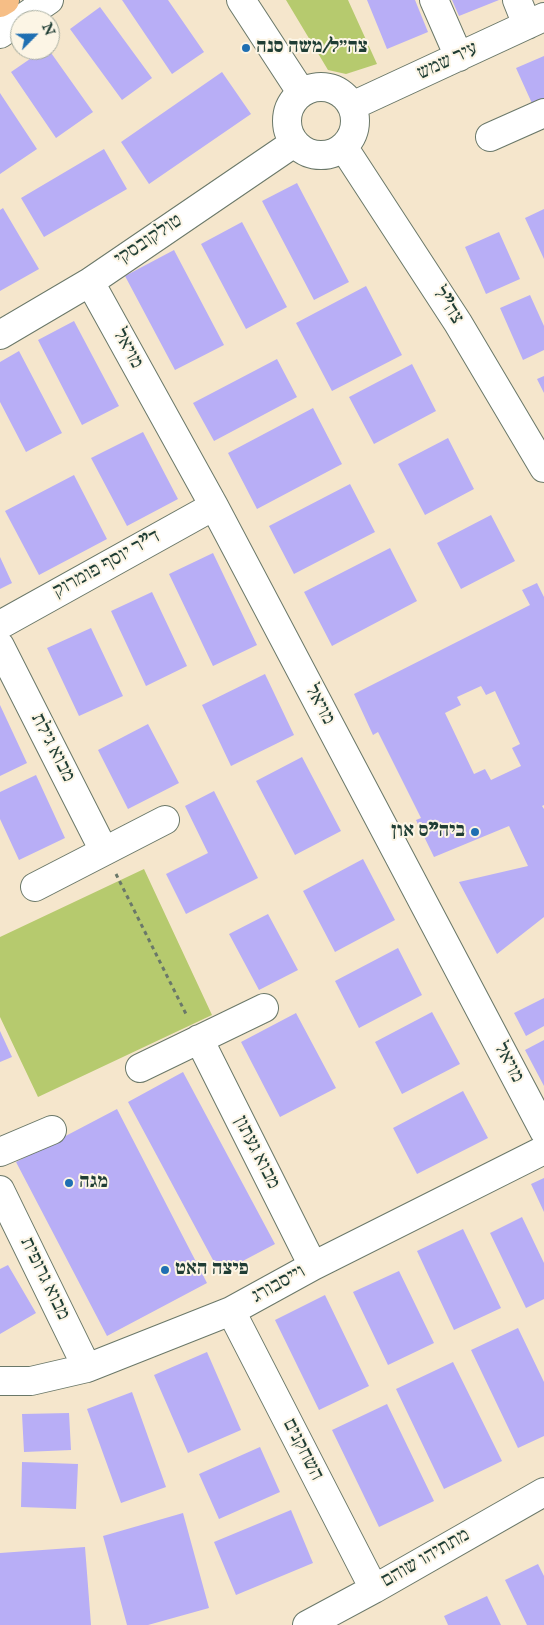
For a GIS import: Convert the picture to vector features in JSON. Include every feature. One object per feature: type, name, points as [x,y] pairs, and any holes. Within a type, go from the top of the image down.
[{"type":"main road","points":[[0,3],[5,0]]},
{"type":"street","points":[[35,10],[50,0]]},
{"type":"street","points":[[241,0],[301,92]]},
{"type":"street","points":[[434,0],[459,57]]},
{"type":"street","points":[[517,0],[536,21]]},
{"type":"street","name":"עיר שמש","points":[[352,106],[536,21]]},
{"type":"street","points":[[323,87],[335,90],[345,96],[352,106],[355,115],[355,127],[351,138],[344,148],[337,152],[326,156],[313,155],[302,151],[289,136],[286,124],[288,112],[293,101],[301,92],[311,88],[323,87]]},
{"type":"street","points":[[490,137],[544,113]]},
{"type":"street","name":"טולקובסקי","points":[[0,335],[90,282],[294,142]]},
{"type":"street","name":"צה\"ל","points":[[344,148],[458,323],[544,468]]},
{"type":"street","name":"מויאל","points":[[90,282],[214,506],[544,1131]]},
{"type":"street","name":"ד\"ר יוסף פומרוק","points":[[0,625],[214,506]]},
{"type":"street","name":"מבוא גילת","points":[[0,646],[104,851]]},
{"type":"street","points":[[36,887],[165,820]]},
{"type":"street","points":[[140,1068],[264,1008]]},
{"type":"street","name":"מבוא געתון","points":[[199,1039],[313,1266]]},
{"type":"street","points":[[0,1152],[52,1130]]},
{"type":"street","name":"וייסבורג","points":[[0,1381],[31,1381],[87,1368],[231,1311],[313,1266],[544,1150]]},
{"type":"street","name":"מבוא גרופית","points":[[0,1190],[87,1368]]},
{"type":"street","name":"השחקנים","points":[[231,1311],[374,1589]]},
{"type":"street","name":"מתתיהו שוהם","points":[[307,1625],[544,1492]]},
{"type":"path","points":[[104,851],[199,1039]]},
{"type":"green space","points":[[286,0],[348,0],[377,64],[346,74],[328,70]]},
{"type":"green space","points":[[144,869],[212,1015],[38,1097],[0,1017],[0,937]]},
{"type":"building","points":[[122,0],[168,0],[204,52],[172,74]]},
{"type":"building","points":[[367,0],[415,0],[428,32],[387,49]]},
{"type":"building","points":[[452,0],[499,0],[459,16]]},
{"type":"building","points":[[100,7],[152,78],[122,100],[70,29]]},
{"type":"building","points":[[544,56],[544,106],[535,110],[516,68]]},
{"type":"building","points":[[28,60],[56,60],[93,112],[56,138],[11,72]]},
{"type":"building","points":[[222,72],[251,114],[149,184],[121,142]]},
{"type":"building","points":[[0,93],[37,149],[0,174]]},
{"type":"building","points":[[104,149],[127,189],[44,237],[21,198]]},
{"type":"building","points":[[297,183],[349,282],[314,300],[262,201]]},
{"type":"building","points":[[3,208],[39,269],[0,291],[0,210]]},
{"type":"building","points":[[544,209],[544,259],[525,218]]},
{"type":"building","points":[[242,222],[287,307],[246,329],[201,244]]},
{"type":"building","points":[[499,232],[520,279],[486,294],[465,247]]},
{"type":"building","points":[[174,250],[224,345],[175,370],[125,276]]},
{"type":"building","points":[[366,286],[402,355],[332,391],[296,323]]},
{"type":"building","points":[[530,295],[544,326],[544,350],[523,360],[500,308]]},
{"type":"building","points":[[74,321],[119,406],[82,425],[38,340]]},
{"type":"building","points":[[19,351],[62,433],[26,452],[0,402],[0,362]]},
{"type":"building","points":[[277,359],[297,397],[214,441],[193,403]]},
{"type":"building","points":[[412,364],[436,411],[374,444],[349,397]]},
{"type":"building","points":[[544,376],[544,393],[537,379]]},
{"type":"building","points":[[313,408],[342,464],[257,509],[228,453]]},
{"type":"building","points":[[143,432],[178,499],[127,526],[91,458]]},
{"type":"building","points":[[448,438],[474,489],[425,515],[398,464]]},
{"type":"building","points":[[74,475],[107,539],[39,575],[5,511]]},
{"type":"building","points":[[350,484],[375,532],[294,574],[269,526]]},
{"type":"building","points":[[491,515],[515,561],[461,589],[437,543]]},
{"type":"building","points":[[390,548],[417,601],[332,646],[304,592]]},
{"type":"building","points":[[213,553],[257,645],[213,666],[169,574]]},
{"type":"building","points":[[0,557],[12,583],[0,589]]},
{"type":"building","name":"ביה\"ס און","points":[[537,583],[544,597],[544,805],[542,806],[544,809],[544,917],[497,954],[459,882],[528,866],[509,826],[434,857],[416,820],[421,818],[378,732],[373,735],[354,694],[530,605],[522,590]],"holes":[[[481,686],[486,695],[495,691],[520,744],[512,748],[521,766],[491,780],[485,769],[474,774],[445,713],[461,705],[457,697]]]},
{"type":"building","points":[[152,592],[187,666],[146,686],[111,611]]},
{"type":"building","points":[[91,628],[123,696],[79,716],[47,648]]},
{"type":"building","points":[[265,674],[294,735],[231,766],[202,705]]},
{"type":"building","points":[[0,705],[27,763],[0,776]]},
{"type":"building","points":[[148,724],[179,783],[128,809],[98,750]]},
{"type":"building","points":[[302,757],[341,831],[295,855],[256,781]]},
{"type":"building","points":[[36,775],[65,838],[19,860],[0,819],[0,792]]},
{"type":"building","points":[[214,791],[258,878],[186,914],[166,874],[208,853],[185,806]]},
{"type":"building","points":[[363,859],[395,920],[335,952],[303,891]]},
{"type":"building","points":[[268,914],[298,970],[259,990],[229,934]]},
{"type":"building","points":[[398,948],[422,995],[359,1028],[335,981]]},
{"type":"building","points":[[544,998],[544,1026],[526,1036],[514,1013]]},
{"type":"building","points":[[432,1012],[460,1064],[402,1094],[375,1042]]},
{"type":"building","points":[[296,1013],[336,1088],[280,1117],[241,1042]]},
{"type":"building","points":[[0,1031],[12,1057],[0,1062]]},
{"type":"building","points":[[544,1040],[544,1086],[525,1050]]},
{"type":"building","points":[[183,1072],[275,1244],[220,1273],[128,1102]]},
{"type":"building","points":[[463,1091],[488,1138],[417,1174],[393,1128]]},
{"type":"building","points":[[117,1109],[207,1283],[107,1336],[16,1162]]},
{"type":"building","points":[[544,1178],[544,1212],[531,1184]]},
{"type":"building","points":[[522,1217],[544,1263],[544,1299],[526,1308],[490,1233]]},
{"type":"building","points":[[463,1229],[501,1308],[454,1330],[417,1251]]},
{"type":"building","points":[[8,1265],[36,1313],[0,1334],[0,1269]]},
{"type":"building","points":[[399,1271],[434,1343],[388,1365],[353,1292]]},
{"type":"building","points":[[325,1295],[369,1386],[319,1410],[275,1320]]},
{"type":"building","points":[[518,1328],[544,1382],[544,1436],[518,1448],[471,1350]]},
{"type":"building","points":[[207,1352],[241,1430],[188,1453],[154,1375]]},
{"type":"building","points":[[453,1362],[502,1461],[444,1489],[396,1389]]},
{"type":"building","points":[[132,1392],[166,1487],[121,1503],[87,1409]]},
{"type":"building","points":[[387,1404],[434,1501],[379,1527],[332,1430]]},
{"type":"building","points":[[69,1413],[71,1450],[24,1452],[22,1414]]},
{"type":"building","points":[[260,1447],[280,1492],[219,1519],[199,1474]]},
{"type":"building","points":[[22,1462],[78,1464],[76,1509],[21,1507]]},
{"type":"building","points":[[291,1510],[313,1563],[236,1595],[214,1542]]},
{"type":"building","points":[[183,1513],[209,1608],[148,1625],[127,1625],[103,1536]]},
{"type":"building","points":[[85,1547],[91,1625],[0,1625],[0,1553]]},
{"type":"building","points":[[538,1564],[544,1576],[544,1625],[527,1625],[505,1580]]},
{"type":"building","points":[[487,1596],[501,1625],[448,1625],[444,1616]]},
{"type":"place","name":"צה״ל/משה סנה","points":[[246,48]]},
{"type":"place","name":"ביה\"ס און","points":[[475,832]]},
{"type":"place","name":"מגה","points":[[69,1183]]},
{"type":"place","name":"פיצה האט","points":[[165,1270]]}]
